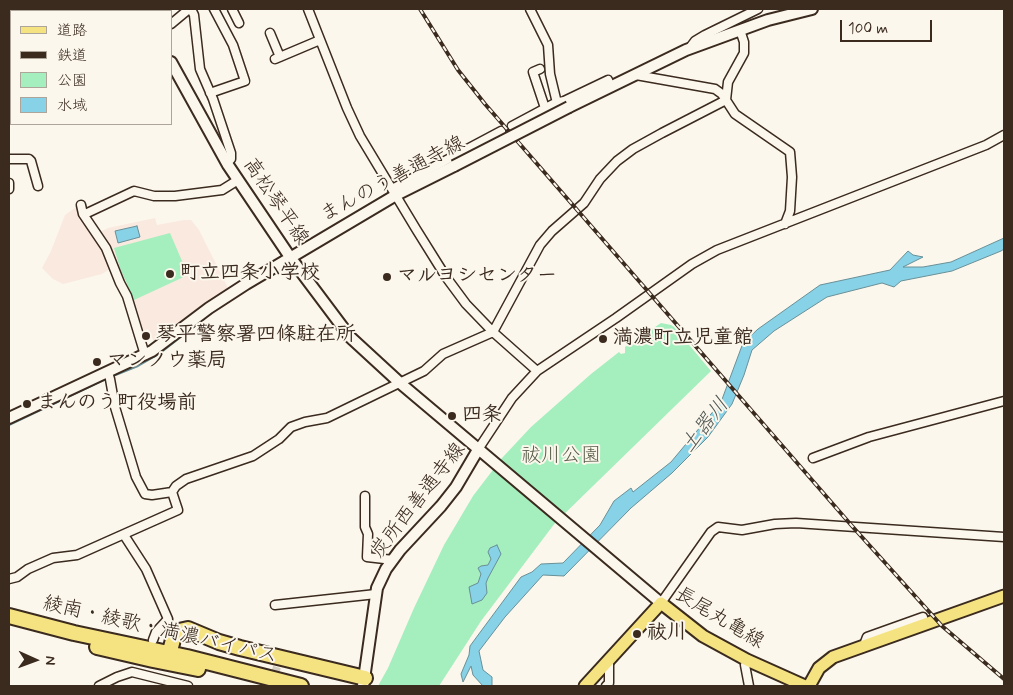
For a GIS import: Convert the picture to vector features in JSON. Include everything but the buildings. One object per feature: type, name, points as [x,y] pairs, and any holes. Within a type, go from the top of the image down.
[{"type":"highway","name":"綾南・綾歌・満濃バイパス","points":[[9,616],[266,686]]},
{"type":"highway","name":"綾南・綾歌・満濃バイパス","points":[[9,625],[301,686]]},
{"type":"highway","points":[[168,658],[172,640],[176,633],[188,629],[279,663],[364,682]]},
{"type":"main road","name":"まんのう善通寺線","points":[[9,418],[109,375],[159,347],[209,308],[394,192],[454,166],[569,107],[689,49],[768,20],[812,9]]},
{"type":"main road","name":"高松琴平線","points":[[172,64],[238,180],[290,257],[350,337],[400,383],[479,448]]},
{"type":"main road","name":"炭所西善通寺線","points":[[364,682],[376,594],[386,569],[447,498],[479,448],[657,600]]},
{"type":"main road","points":[[809,686],[823,664],[833,656],[1004,596]]},
{"type":"main road","name":"長尾丸亀線","points":[[585,686],[609,660],[657,600],[703,636],[747,660],[805,686]]},
{"type":"street","points":[[172,23],[193,9],[198,62],[231,153],[231,159],[227,163]]},
{"type":"street","points":[[210,93],[245,81],[233,45],[214,9]]},
{"type":"street","points":[[232,9],[239,23]]},
{"type":"street","points":[[530,9],[548,45],[550,74],[557,103]]},
{"type":"street","points":[[689,49],[695,41],[713,30],[758,9]]},
{"type":"street","points":[[763,9],[768,20]]},
{"type":"street","points":[[312,10],[320,40],[360,136],[446,277],[466,304],[493,332],[536,371]]},
{"type":"street","points":[[726,100],[728,82],[744,53],[744,42],[740,30]]},
{"type":"street","points":[[270,33],[278,58],[292,48],[320,40]]},
{"type":"street","points":[[540,69],[533,72],[535,91],[545,108]]},
{"type":"street","points":[[634,75],[656,77],[715,89],[722,94],[736,114],[790,152],[792,177],[790,211],[785,224]]},
{"type":"street","points":[[512,126],[545,108],[608,80],[611,87]]},
{"type":"street","points":[[109,375],[136,477],[145,494],[152,495],[172,492],[176,486],[186,479],[253,456],[279,439],[291,427],[327,418],[424,371],[443,354],[493,332],[540,245],[552,231],[584,203],[600,179],[617,161],[633,149],[726,100]]},
{"type":"street","points":[[394,192],[502,131]]},
{"type":"street","points":[[479,448],[512,398],[536,371],[616,318],[692,264],[717,250],[986,144],[1004,135]]},
{"type":"street","points":[[9,160],[31,160],[38,186]]},
{"type":"street","points":[[85,214],[135,190],[154,196],[175,196],[222,190],[238,180]]},
{"type":"street","points":[[9,184],[9,189]]},
{"type":"street","points":[[81,205],[83,214],[106,248],[127,296],[144,354]]},
{"type":"street","points":[[813,458],[869,437],[1004,401]]},
{"type":"street","points":[[9,580],[53,558],[77,555],[178,510],[172,492]]},
{"type":"street","points":[[365,496],[365,527],[370,546],[367,557],[393,560]]},
{"type":"street","points":[[657,600],[707,537],[718,527],[742,530],[774,524],[796,523],[1004,537]]},
{"type":"street","points":[[124,534],[146,569],[168,618],[156,632],[153,640]]},
{"type":"street","points":[[275,605],[376,594]]},
{"type":"street","points":[[864,645],[867,638],[923,618]]},
{"type":"street","points":[[606,686],[609,683],[609,660]]},
{"type":"street","points":[[747,660],[749,686]]},
{"type":"street","points":[[146,676],[147,667]]},
{"type":"street","points":[[99,686],[132,672],[188,686]]},
{"type":"shaded area","points":[[79,205],[104,249],[112,268],[102,274],[63,284],[53,279],[42,268],[65,215]]},
{"type":"shaded area","name":"町立四条小学校","points":[[155,218],[157,225],[191,220],[199,230],[228,288],[199,308],[172,331],[154,342],[148,329],[140,333],[100,232],[108,228]]},
{"type":"green space","points":[[170,233],[188,275],[134,300],[120,268],[114,248]]},
{"type":"green space","name":"祓川公園","points":[[661,323],[674,327],[711,371],[555,523],[481,621],[439,686],[378,686],[444,545],[473,496],[502,458],[531,427],[591,374],[619,352],[621,354],[625,353],[625,347]]},
{"type":"water","points":[[137,226],[140,237],[118,243],[115,231]]},
{"type":"water","name":"土器川","points":[[1004,238],[1004,249],[1001,251],[952,271],[901,281],[894,287],[882,283],[827,297],[774,331],[752,350],[732,404],[708,437],[672,473],[631,508],[564,576],[543,575],[505,617],[479,651],[483,670],[492,677],[492,686],[483,686],[473,675],[471,666],[463,682],[461,674],[469,655],[470,646],[521,577],[532,572],[541,564],[563,563],[600,525],[614,501],[631,488],[633,492],[671,462],[721,402],[743,343],[758,329],[820,285],[890,270],[908,251],[913,255],[923,257],[903,267],[923,267],[951,262]]},
{"type":"water","points":[[497,545],[501,554],[486,583],[487,593],[482,600],[472,604],[469,587],[478,583],[481,574],[478,568],[488,565],[491,559],[488,552],[490,548]]},
{"type":"waterway","points":[[113,376],[138,366],[159,354],[205,318]]},
{"type":"waterway","points":[[9,425],[108,378]]},
{"type":"tunnel","points":[[271,686],[277,667]]},
{"type":"railway","points":[[420,9],[458,70],[485,104],[852,526],[942,626],[1004,679]]},
{"type":"place","name":"町立四条小学校","points":[[170,274]]},
{"type":"place","name":"マルヨシセンター","points":[[387,277]]},
{"type":"place","name":"琴平警察署四條駐在所","points":[[146,336]]},
{"type":"place","name":"満濃町立児童館","points":[[603,339]]},
{"type":"place","name":"マンノウ薬局","points":[[97,362]]},
{"type":"place","name":"まんのう町役場前","points":[[27,404]]},
{"type":"place","name":"四条","points":[[452,416]]},
{"type":"place","name":"祓川","points":[[637,634]]}]
